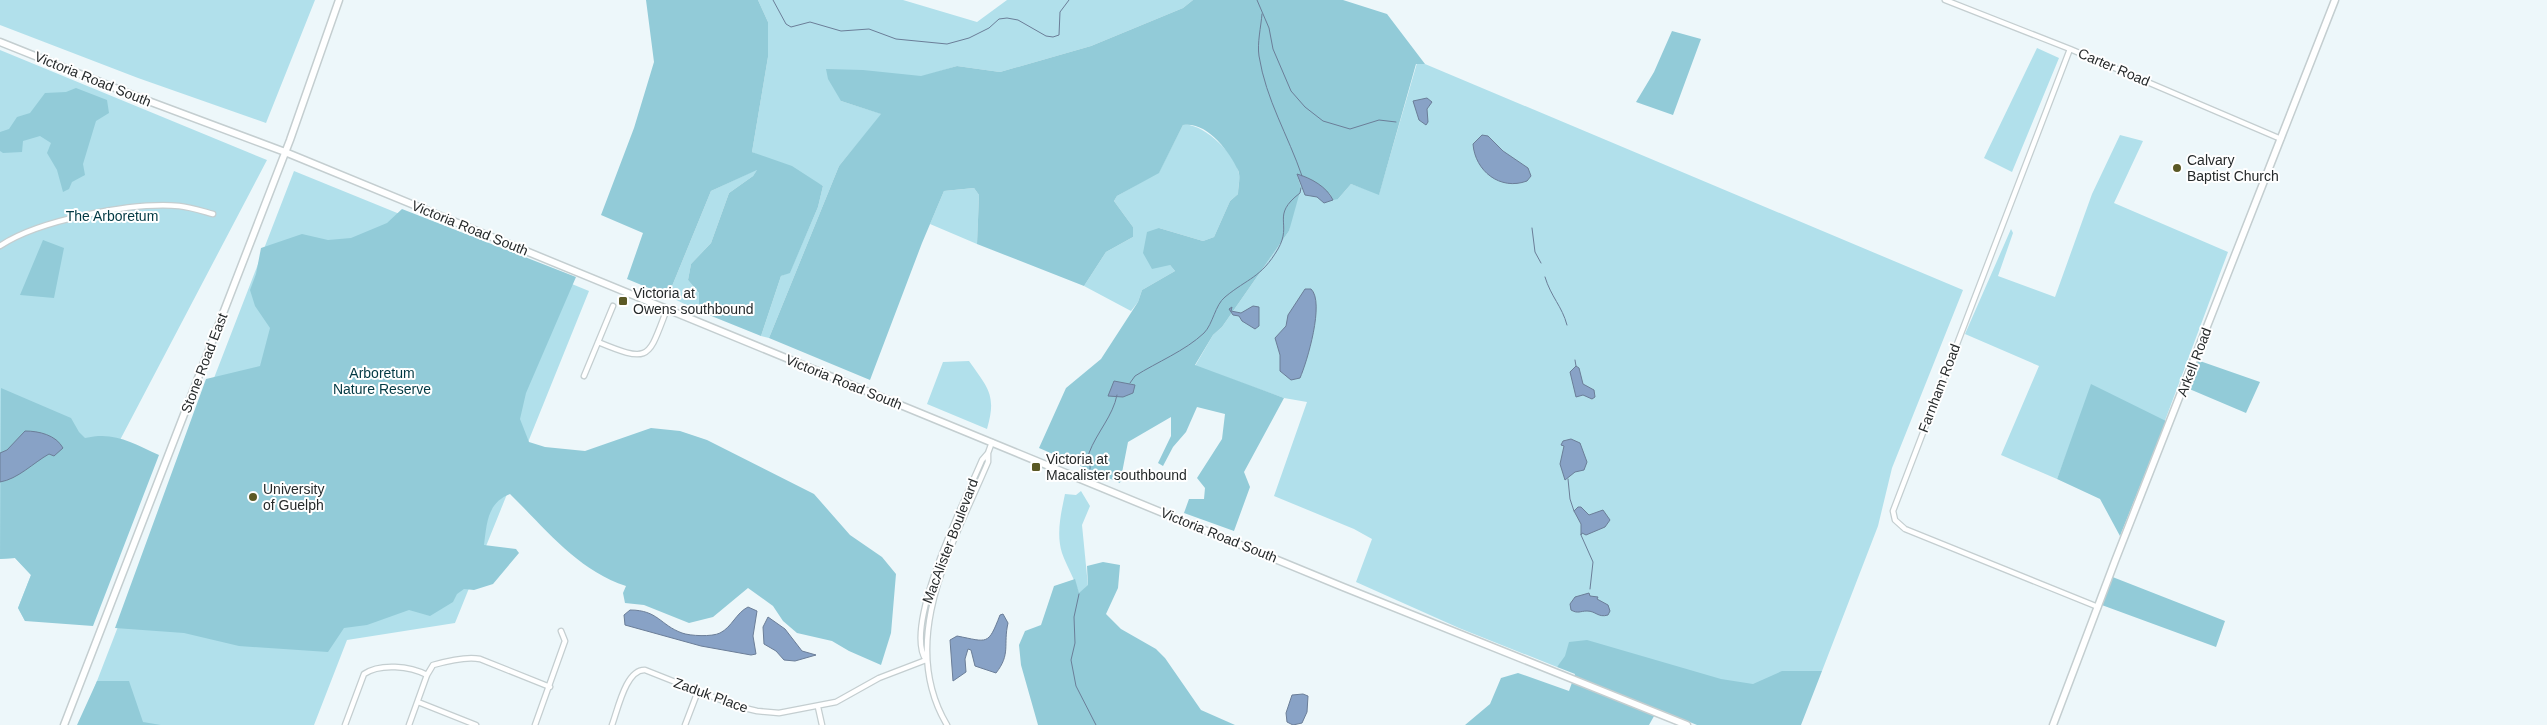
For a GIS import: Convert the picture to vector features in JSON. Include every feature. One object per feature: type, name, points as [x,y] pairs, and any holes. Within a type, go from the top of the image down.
[{"type":"main road","name":"Stone Road East","points":[[64,725],[285,152],[339,0]]},
{"type":"main road","name":"Arkell Road","points":[[2053,725],[2335,0]]},
{"type":"main road","name":"Victoria Road South","points":[[0,42],[135,96],[285,152],[1357,593],[1677,723],[1687,725]]},
{"type":"street","name":"Carter Road","points":[[1945,0],[2070,49],[2281,139]]},
{"type":"street","name":"Farnham Road","points":[[2070,49],[1893,510],[1895,520],[1905,529],[2098,607]]},
{"type":"street","points":[[0,246],[10,239],[45,225],[130,209],[180,206],[213,214]]},
{"type":"street","points":[[584,376],[613,306]]},
{"type":"street","points":[[598,342],[630,355],[640,355],[653,346],[667,309]]},
{"type":"street","name":"MacAlister Boulevard","points":[[946,724],[931,686],[926,660],[932,601],[988,462],[988,453],[992,442]]},
{"type":"street","name":"MacAlister Boulevard","points":[[926,660],[922,654],[921,641],[924,606],[962,507],[982,460],[988,453]]},
{"type":"street","points":[[962,507],[968,510]]},
{"type":"street","points":[[535,725],[550,688],[565,641],[562,631]]},
{"type":"street","points":[[409,725],[427,675],[433,665],[473,658],[550,688]]},
{"type":"street","name":"Zaduk Place","points":[[612,725],[630,677],[638,670],[645,670],[736,706],[767,713],[789,712],[843,700],[879,678],[926,660]]},
{"type":"street","points":[[345,725],[364,674],[370,670],[408,667],[427,675]]},
{"type":"street","points":[[684,725],[698,690]]},
{"type":"street","points":[[418,702],[476,725]]},
{"type":"street","points":[[818,707],[822,725]]},
{"type":"street","points":[[939,725],[946,724]]},
{"type":"green space","points":[[0,0],[315,0],[266,123],[138,78],[0,25]]},
{"type":"green space","points":[[646,0],[758,0],[768,22],[768,57],[752,152],[792,166],[823,186],[818,207],[790,273],[781,276],[761,336],[699,311],[699,293],[688,280],[691,264],[711,243],[729,193],[753,176],[757,170],[711,191],[668,296],[627,279],[643,233],[601,215],[634,128],[654,62]]},
{"type":"green space","points":[[758,0],[903,0],[977,22],[1007,0],[1193,0],[1183,8],[1091,46],[1000,72],[957,66],[841,101],[882,114],[839,166],[769,338],[761,336],[781,276],[790,272],[818,207],[823,186],[752,152],[768,57],[768,22]]},
{"type":"green space","points":[[1193,0],[1343,0],[1387,14],[1425,64],[1416,64],[1379,195],[1351,184],[1338,199],[1333,200],[1330,194],[1297,175],[1301,188],[1289,231],[1222,327],[1213,335],[1195,365],[1284,398],[1244,472],[1250,487],[1234,531],[1184,513],[1189,499],[1204,499],[1205,488],[1197,478],[1222,439],[1225,414],[1197,407],[1186,432],[1173,447],[1163,466],[1158,463],[1171,436],[1171,417],[1128,442],[1120,483],[1039,448],[1066,388],[1101,359],[1138,302],[1142,290],[1175,271],[1170,265],[1152,269],[1143,253],[1147,232],[1159,228],[1203,241],[1214,237],[1230,201],[1238,194],[1239,176],[1234,162],[1223,146],[1209,132],[1200,128],[1192,125],[1183,125],[1159,173],[1117,196],[1114,201],[1133,227],[1133,237],[1106,252],[1084,286],[977,244],[979,195],[974,188],[944,191],[922,243],[870,380],[769,338],[839,166],[881,114],[841,101],[828,79],[826,69],[863,70],[921,76],[957,66],[1000,72],[1091,46],[1183,8]]},
{"type":"green space","points":[[1672,31],[1701,39],[1673,115],[1636,102],[1654,72]]},
{"type":"green space","points":[[2037,48],[2059,58],[2012,172],[1984,158]]},
{"type":"green space","name":"The Arboretum","points":[[0,50],[267,160],[25,621],[18,608],[31,575],[15,558],[0,559]]},
{"type":"green space","points":[[1417,63],[1425,64],[1963,290],[1892,468],[1878,526],[1822,671],[1757,692],[1582,644],[1557,667],[1459,628],[1356,582],[1372,539],[1354,529],[1274,496],[1307,402],[1284,398],[1195,366],[1213,335],[1222,327],[1289,231],[1297,174],[1338,199],[1351,184],[1379,194]]},
{"type":"green space","points":[[76,88],[107,100],[109,113],[96,121],[83,164],[85,175],[72,182],[69,189],[63,192],[57,170],[47,153],[51,143],[40,136],[23,141],[22,152],[3,153],[0,151],[0,132],[9,129],[17,117],[30,113],[45,93],[66,92]]},
{"type":"green space","points":[[1183,125],[1200,129],[1209,134],[1226,150],[1237,167],[1239,174],[1238,194],[1230,201],[1214,237],[1203,241],[1159,228],[1170,265],[1175,271],[1142,290],[1138,302],[1131,311],[1084,286],[1106,252],[1133,237],[1133,227],[1114,201],[1117,196],[1159,172]]},
{"type":"green space","points":[[2120,135],[2143,141],[2114,203],[2228,252],[2151,458],[2076,429],[2057,479],[2001,455],[2039,366],[1965,334],[2011,229],[2013,233],[1998,276],[2055,297],[2092,194]]},
{"type":"green space","points":[[758,169],[753,176],[729,193],[711,243],[691,264],[688,280],[699,293],[699,311],[668,296],[711,191]]},
{"type":"green space","name":"Arboretum Nature Reserve","points":[[294,171],[589,291],[455,623],[347,640],[314,725],[80,725]]},
{"type":"green space","points":[[974,188],[979,195],[977,244],[930,224],[944,191]]},
{"type":"green space","name":"Arboretum Nature Reserve","points":[[402,209],[576,277],[526,393],[520,419],[529,442],[545,447],[585,451],[651,428],[680,431],[707,440],[814,494],[850,535],[882,557],[896,574],[891,633],[881,665],[849,651],[832,641],[797,633],[783,621],[773,606],[748,588],[713,617],[689,623],[644,605],[625,603],[623,593],[626,586],[608,579],[577,559],[510,494],[502,498],[492,508],[487,522],[484,545],[516,549],[519,553],[493,584],[474,590],[464,589],[457,594],[453,602],[430,616],[409,610],[367,625],[344,628],[328,652],[239,646],[184,633],[115,628],[206,379],[260,366],[270,328],[255,306],[250,290],[256,274],[261,248],[302,234],[328,240],[351,238],[387,223]]},
{"type":"green space","points":[[43,240],[64,248],[54,298],[20,295]]},
{"type":"green space","points":[[2197,360],[2260,382],[2246,413],[2187,388]]},
{"type":"green space","points":[[969,361],[989,392],[991,408],[987,429],[927,404],[943,362]]},
{"type":"green space","points":[[2091,384],[2166,421],[2120,536],[2100,499],[2057,479]]},
{"type":"green space","points":[[1,388],[71,418],[85,438],[105,436],[123,439],[159,455],[93,626],[25,621],[18,608],[31,575],[15,558],[0,559]]},
{"type":"green space","points":[[1081,491],[1090,506],[1082,525],[1088,586],[1079,594],[1062,553],[1059,531],[1065,494],[1076,495]]},
{"type":"green space","points":[[1103,562],[1120,565],[1118,588],[1106,614],[1121,629],[1156,649],[1165,658],[1201,710],[1235,725],[1038,725],[1021,665],[1019,645],[1025,631],[1041,625],[1054,586],[1075,579],[1079,593],[1088,585],[1087,566]]},
{"type":"green space","points":[[2110,576],[2225,621],[2216,647],[2099,604]]},
{"type":"green space","points":[[1587,640],[1721,679],[1753,684],[1782,671],[1822,671],[1801,725],[1697,725],[1658,709],[1649,725],[1465,725],[1490,704],[1501,678],[1518,673],[1569,691],[1575,674],[1557,667],[1565,656],[1569,642]]},
{"type":"green space","points":[[97,681],[129,681],[143,722],[161,725],[77,725]]},
{"type":"shaded area","points":[[1427,98],[1432,102],[1427,109],[1428,122],[1426,125],[1419,120],[1413,101]]},
{"type":"shaded area","points":[[1482,135],[1488,136],[1503,151],[1528,168],[1531,176],[1527,181],[1507,183],[1499,181],[1484,170],[1478,163],[1473,144]]},
{"type":"shaded area","points":[[1297,174],[1318,184],[1327,191],[1333,200],[1324,203],[1317,197],[1305,195]]},
{"type":"shaded area","points":[[1305,289],[1311,289],[1315,296],[1316,319],[1307,359],[1300,378],[1291,380],[1280,371],[1280,355],[1275,338],[1286,326],[1288,315]]},
{"type":"shaded area","points":[[1253,306],[1259,307],[1259,326],[1255,329],[1242,321],[1239,316],[1233,315],[1229,309],[1232,307],[1231,311],[1241,313]]},
{"type":"shaded area","points":[[1576,366],[1579,368],[1583,384],[1594,390],[1595,397],[1592,399],[1583,395],[1576,397],[1570,372]]},
{"type":"shaded area","points":[[1114,381],[1135,385],[1133,393],[1123,397],[1108,396]]},
{"type":"shaded area","points":[[25,431],[52,437],[63,448],[54,456],[49,454],[13,478],[0,482],[0,453],[7,450]]},
{"type":"shaded area","points":[[1571,439],[1580,443],[1587,462],[1584,470],[1575,472],[1565,480],[1560,464],[1564,446],[1561,445],[1563,441]]},
{"type":"shaded area","points":[[1581,507],[1589,515],[1603,510],[1610,520],[1605,527],[1586,535],[1582,533],[1581,535],[1581,524],[1574,511]]},
{"type":"shaded area","points":[[1589,593],[1590,596],[1598,597],[1597,599],[1608,605],[1610,611],[1608,615],[1602,616],[1590,611],[1577,612],[1571,610],[1570,604],[1575,597]]},
{"type":"shaded area","points":[[748,607],[757,611],[753,636],[756,654],[751,655],[701,646],[625,625],[624,615],[630,610],[639,611],[653,615],[682,633],[712,635],[720,633],[728,627]]},
{"type":"shaded area","points":[[1003,614],[1008,623],[1006,649],[1004,660],[996,673],[975,666],[971,650],[968,649],[965,659],[966,672],[953,681],[950,640],[957,636],[975,640],[986,639],[993,632],[1000,615]]},
{"type":"shaded area","points":[[768,617],[785,629],[802,651],[816,655],[795,661],[784,660],[776,651],[764,644],[763,627]]},
{"type":"shaded area","points":[[1303,694],[1308,696],[1307,712],[1302,723],[1293,725],[1287,722],[1286,713],[1292,695]]},
{"type":"waterway","points":[[773,0],[786,24],[791,27],[810,22],[841,31],[869,29],[896,39],[947,44],[969,38],[989,28],[999,19],[1007,18],[1018,20],[1046,36],[1053,37],[1059,35],[1060,12],[1069,0]]},
{"type":"waterway","points":[[1257,0],[1269,28],[1273,49],[1291,91],[1305,107],[1323,121],[1350,129],[1379,120],[1396,122]]},
{"type":"waterway","points":[[1262,14],[1258,46],[1262,72],[1302,176]]},
{"type":"waterway","points":[[1130,383],[1135,376],[1180,351],[1204,333],[1222,300],[1266,266],[1282,240],[1286,208],[1300,193],[1301,188]]},
{"type":"waterway","points":[[1532,228],[1535,252],[1541,263]]},
{"type":"waterway","points":[[1545,277],[1567,325]]},
{"type":"waterway","points":[[1575,360],[1576,366]]},
{"type":"waterway","points":[[1090,469],[1089,453],[1112,410],[1117,395]]},
{"type":"waterway","points":[[1568,479],[1570,499],[1574,511]]},
{"type":"waterway","points":[[1581,535],[1593,562],[1590,589]]},
{"type":"waterway","points":[[1079,594],[1074,617],[1075,643],[1071,660],[1076,686],[1096,725]]},
{"type":"place","name":"Calvary Baptist Church","points":[[2177,168]]},
{"type":"place","name":"Victoria at Owens southbound","points":[[623,301]]},
{"type":"place","name":"Victoria at Macalister southbound","points":[[1036,467]]},
{"type":"place","name":"University of Guelph","points":[[253,497]]}]
